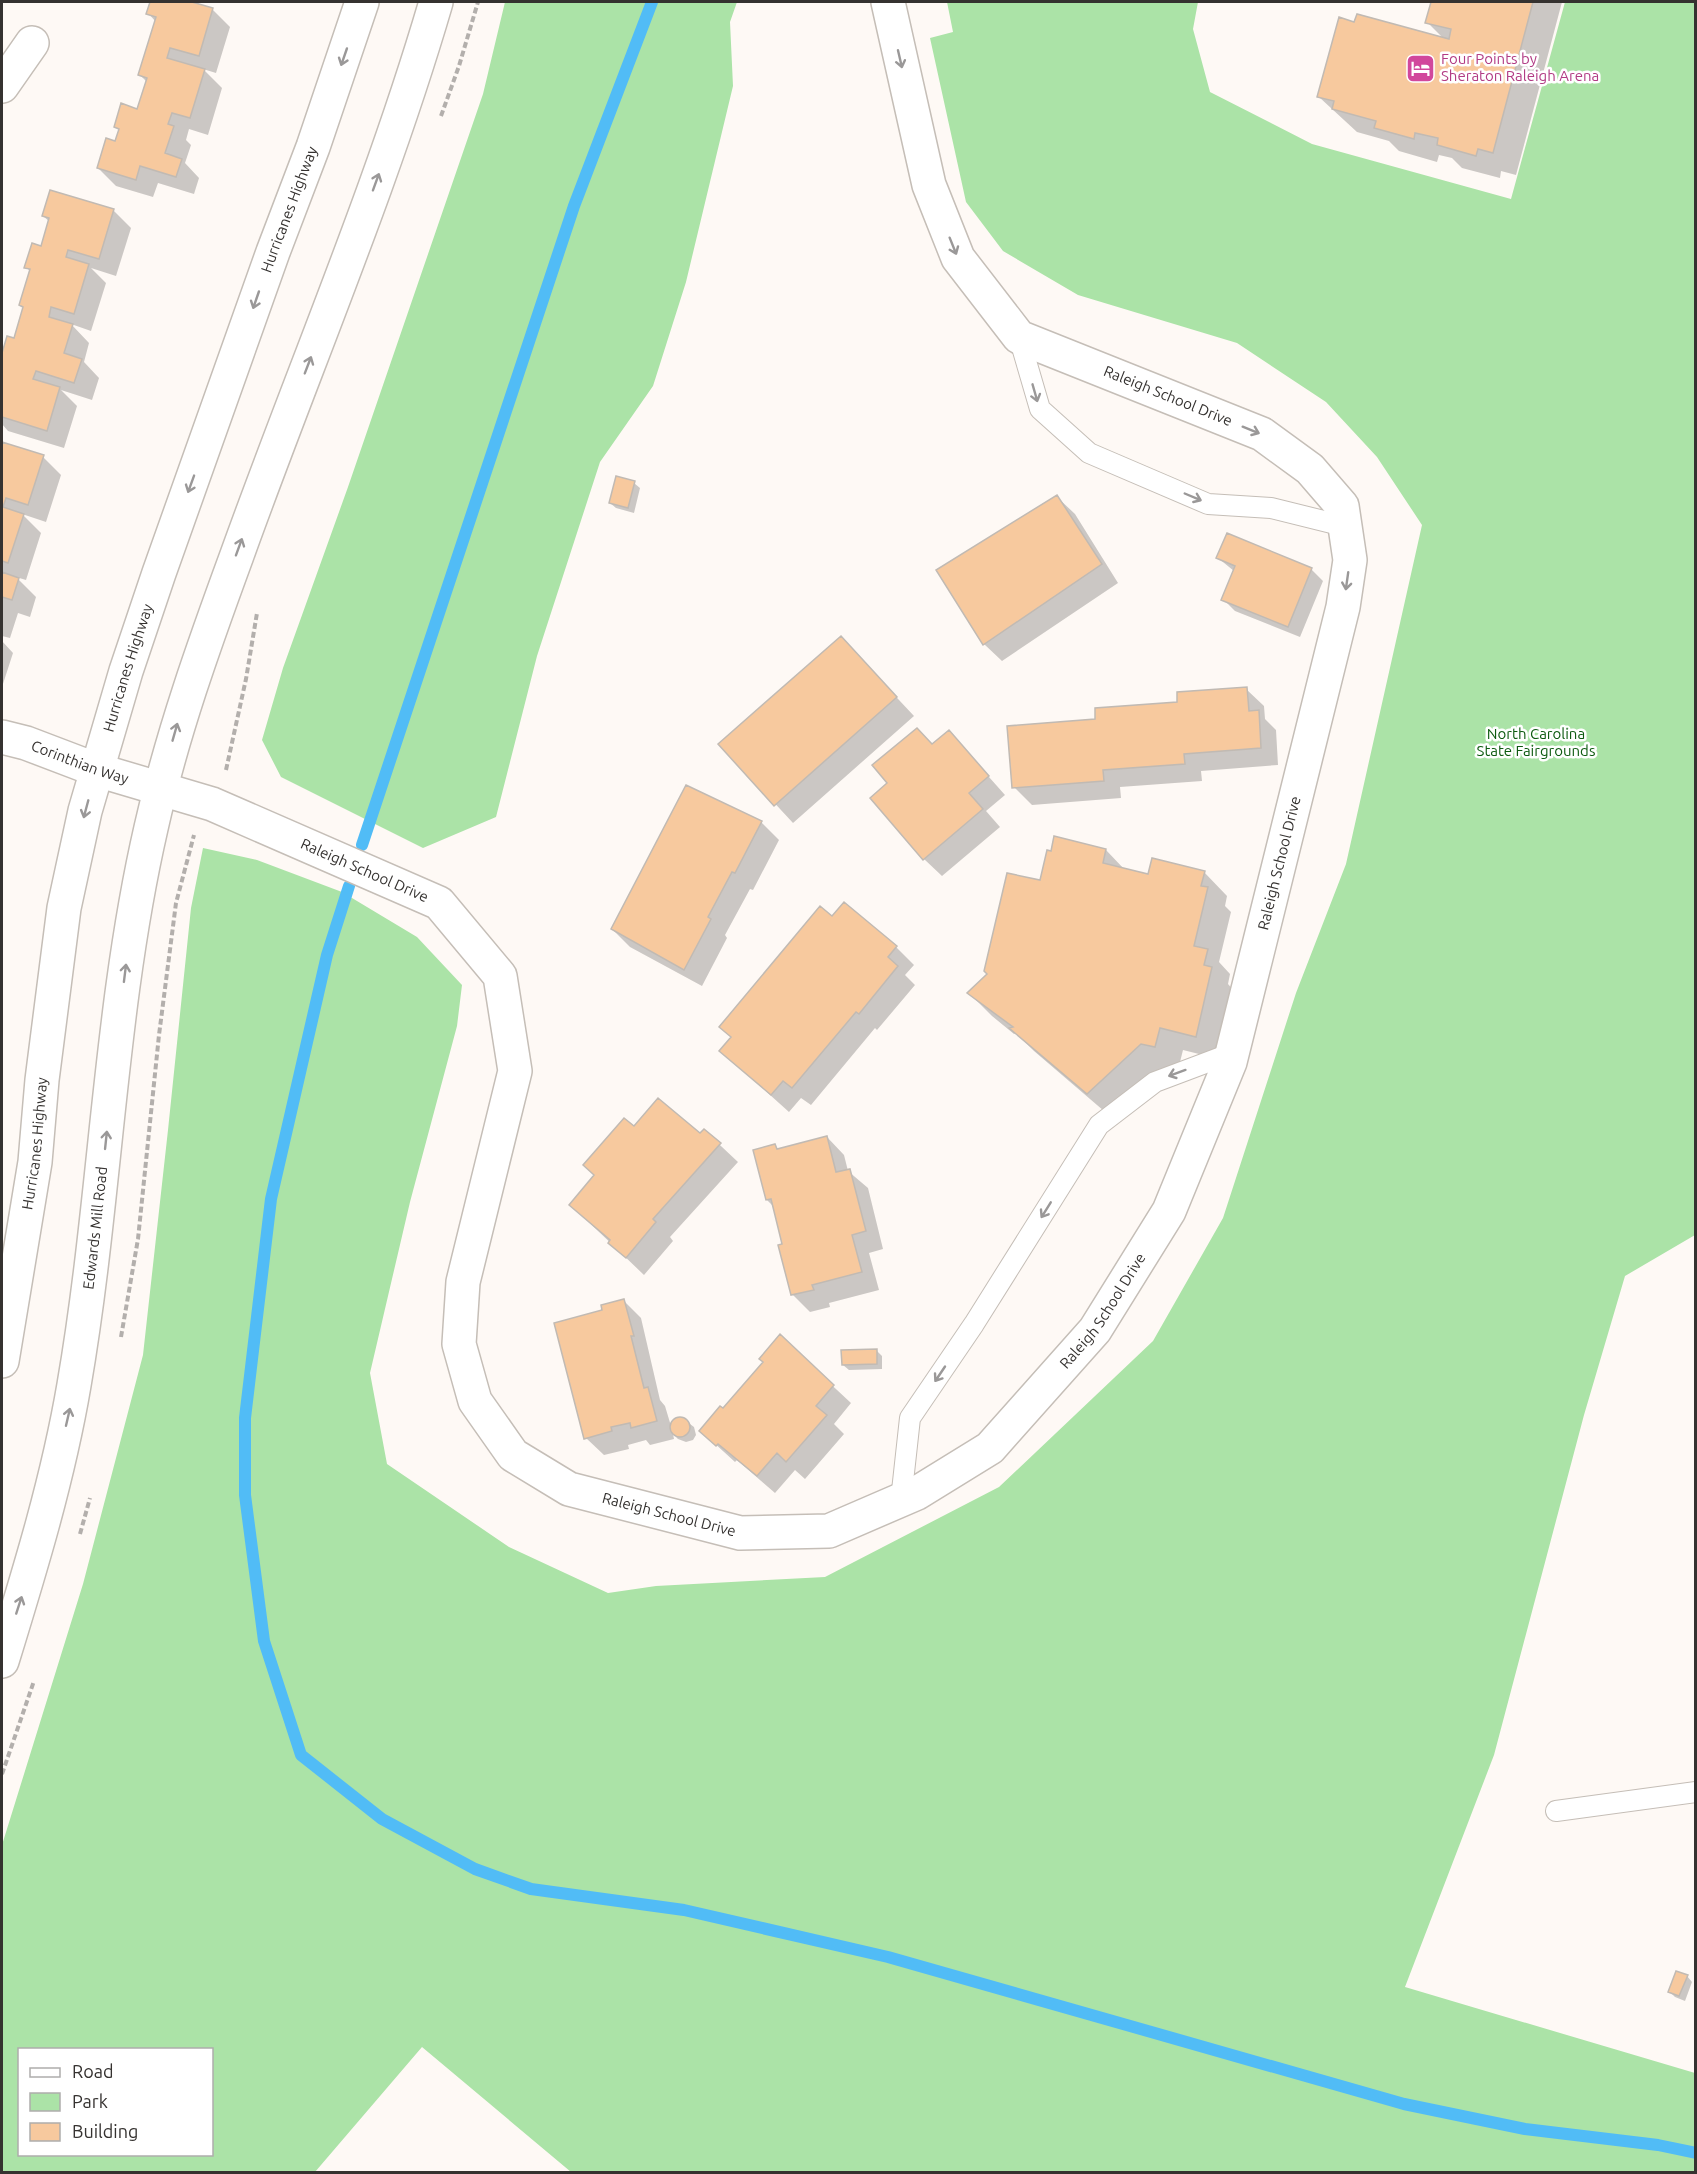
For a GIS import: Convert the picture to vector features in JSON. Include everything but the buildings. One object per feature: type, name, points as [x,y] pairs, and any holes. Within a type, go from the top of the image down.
[{"type":"street","name":"Hurricanes Highway","points":[[2,1361],[35,1162],[42,1080],[64,908],[77,842],[126,671],[159,573],[273,252],[313,147],[362,2]]},
{"type":"street","points":[[160,788],[187,692],[397,124],[436,2]]},
{"type":"street","points":[[888,2],[926,174],[933,196],[958,258],[1019,337]]},
{"type":"street","points":[[2,86],[32,43]]},
{"type":"street","name":"Raleigh School Drive","points":[[160,788],[212,804],[439,903],[500,976],[515,1071],[463,1282],[459,1344],[475,1401],[513,1455],[568,1489],[740,1533],[830,1531],[917,1493],[990,1448],[1095,1330],[1169,1211],[1232,1053],[1343,607],[1350,560],[1342,506],[1310,469],[1262,434],[1019,337]]},
{"type":"street","name":"Corinthian Way","points":[[2,737],[26,743],[97,770],[160,788]]},
{"type":"street","name":"Edwards Mill Road","points":[[2,1661],[40,1539],[74,1388],[93,1253],[133,917],[160,788]]},
{"type":"lane","points":[[1019,337],[1040,409],[1089,453],[1208,504],[1271,508],[1344,526]]},
{"type":"lane","points":[[902,1500],[910,1418],[974,1324],[1099,1125],[1155,1082],[1232,1053]]},
{"type":"lane","points":[[1556,1811],[1695,1792]]},
{"type":"path","points":[[440,118],[459,66],[478,2]]},
{"type":"path","points":[[227,768],[246,679],[258,605]]},
{"type":"green space","points":[[505,2],[737,2],[730,22],[733,86],[686,282],[653,386],[600,462],[537,656],[496,817],[423,848],[281,777],[262,740],[283,668],[348,487],[483,94]]},
{"type":"green space","name":"North Carolina State Fairgrounds","points":[[947,2],[1198,2],[1193,29],[1210,92],[1312,144],[1511,199],[1565,2],[1695,2],[1695,1235],[1625,1276],[1584,1415],[1494,1755],[1405,1987],[1695,2073],[1695,2172],[571,2172],[422,2047],[315,2172],[2,2172],[2,1845],[83,1584],[143,1355],[191,908],[203,848],[257,860],[342,892],[417,937],[462,985],[457,1026],[410,1202],[370,1373],[387,1464],[509,1547],[608,1593],[656,1586],[825,1577],[999,1487],[1153,1341],[1223,1218],[1296,993],[1346,864],[1422,525],[1377,457],[1326,402],[1237,343],[1078,295],[1003,251],[966,202],[930,38],[953,32]]},
{"type":"waterway","points":[[362,845],[574,206],[652,2]]},
{"type":"waterway","points":[[349,886],[327,955],[271,1199],[245,1418],[245,1495],[264,1641],[301,1755],[382,1819],[475,1869],[531,1889],[684,1910],[888,1957],[1404,2104],[1525,2129],[1658,2145],[1696,2153]]},
{"type":"place","name":"Four Points by Sheraton Raleigh Arena","points":[[1420,68]]}]
